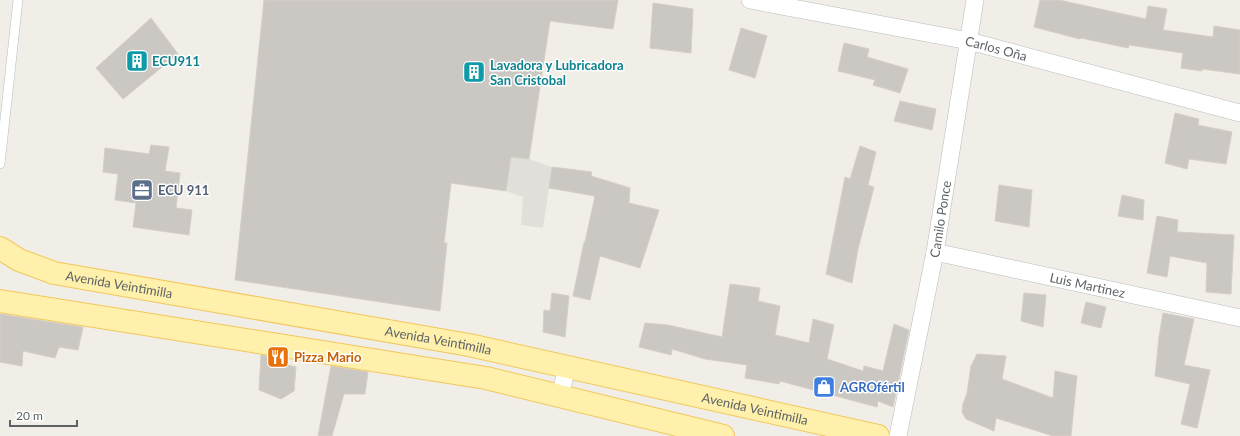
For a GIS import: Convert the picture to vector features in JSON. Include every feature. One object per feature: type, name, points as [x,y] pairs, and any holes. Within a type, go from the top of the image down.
[{"type":"main road","name":"Avenida Veintimilla","points":[[0,248],[19,260],[54,273],[469,345],[878,436]]},
{"type":"main road","points":[[0,301],[486,378],[724,436]]},
{"type":"street","name":"Carlos Oña","points":[[750,0],[969,41],[1240,113]]},
{"type":"street","name":"Camilo Ponce","points":[[898,436],[935,252],[975,0]]},
{"type":"street","name":"Luis Martinez","points":[[935,252],[1240,318]]},
{"type":"street","points":[[560,396],[567,367]]},
{"type":"lane","points":[[0,164],[18,0]]},
{"type":"shaded area","points":[[511,157],[529,159],[552,167],[543,228],[521,225],[523,197],[506,191]]},
{"type":"building","points":[[264,0],[618,0],[613,29],[550,21],[529,159],[511,157],[506,191],[451,183],[444,243],[447,243],[440,311],[235,280]]},
{"type":"building","points":[[1040,0],[1059,0],[1146,19],[1148,6],[1167,9],[1163,30],[1213,37],[1214,26],[1240,30],[1240,74],[1181,68],[1183,53],[1129,45],[1128,48],[1080,39],[1034,27]]},
{"type":"building","points":[[653,3],[693,9],[691,53],[650,48]]},
{"type":"building","name":"ECU911","points":[[151,18],[178,54],[123,99],[96,68]]},
{"type":"building","points":[[741,28],[767,36],[755,78],[729,70]]},
{"type":"building","points":[[844,43],[869,49],[867,57],[908,69],[900,93],[873,85],[875,80],[838,71]]},
{"type":"building","points":[[900,101],[936,109],[932,130],[894,121]]},
{"type":"building","points":[[1175,113],[1199,119],[1198,125],[1232,132],[1226,164],[1189,159],[1187,169],[1165,163]]},
{"type":"building","name":"ECU 911","points":[[151,145],[169,147],[165,171],[180,173],[176,208],[192,210],[189,235],[133,227],[136,203],[115,200],[118,174],[103,172],[105,148],[149,154]]},
{"type":"building","points":[[860,146],[876,152],[868,185],[874,187],[858,249],[852,283],[826,274],[845,177],[850,179]]},
{"type":"building","points":[[552,167],[592,172],[591,176],[630,188],[629,203],[659,210],[640,268],[600,256],[590,300],[573,296],[595,196],[549,188]]},
{"type":"building","points":[[999,185],[1032,190],[1029,227],[995,221]]},
{"type":"building","points":[[1122,195],[1144,200],[1143,220],[1118,216]]},
{"type":"building","points":[[1157,216],[1178,220],[1177,232],[1234,235],[1231,294],[1206,292],[1207,263],[1170,256],[1167,277],[1147,273]]},
{"type":"building","points":[[730,284],[760,288],[758,301],[780,306],[775,335],[809,343],[813,319],[834,325],[827,359],[863,371],[864,366],[883,371],[894,324],[909,330],[893,407],[878,401],[877,407],[780,381],[779,384],[745,378],[747,365],[705,359],[672,349],[671,355],[639,347],[645,323],[668,325],[722,337]]},
{"type":"building","points":[[552,293],[569,296],[565,337],[543,332],[544,310],[550,311]]},
{"type":"building","points":[[1024,293],[1046,295],[1043,327],[1021,321]]},
{"type":"building","points":[[1086,302],[1106,307],[1101,328],[1081,323]]},
{"type":"building","points":[[1163,313],[1194,319],[1184,365],[1210,370],[1197,428],[1181,424],[1190,384],[1155,376]]},
{"type":"building","points":[[0,314],[83,327],[78,350],[59,347],[55,358],[23,351],[22,366],[0,362]]},
{"type":"building","points":[[977,354],[1006,356],[1002,379],[1053,398],[1055,371],[1077,376],[1071,436],[1053,436],[996,418],[994,431],[966,419],[962,412],[963,404],[967,393],[971,366]]},
{"type":"building","points":[[261,355],[280,358],[279,363],[296,367],[294,391],[281,399],[259,390]]},
{"type":"building","points":[[331,366],[368,372],[365,394],[344,394],[332,436],[318,436]]},
{"type":"place","name":"ECU911","points":[[137,61]]},
{"type":"place","name":"Lavadora y Lubricadora San Cristobal","points":[[474,72]]},
{"type":"place","name":"ECU 911","points":[[142,190]]},
{"type":"place","name":"Pizza Mario","points":[[278,357]]},
{"type":"place","name":"AGROfértil","points":[[824,387]]}]
